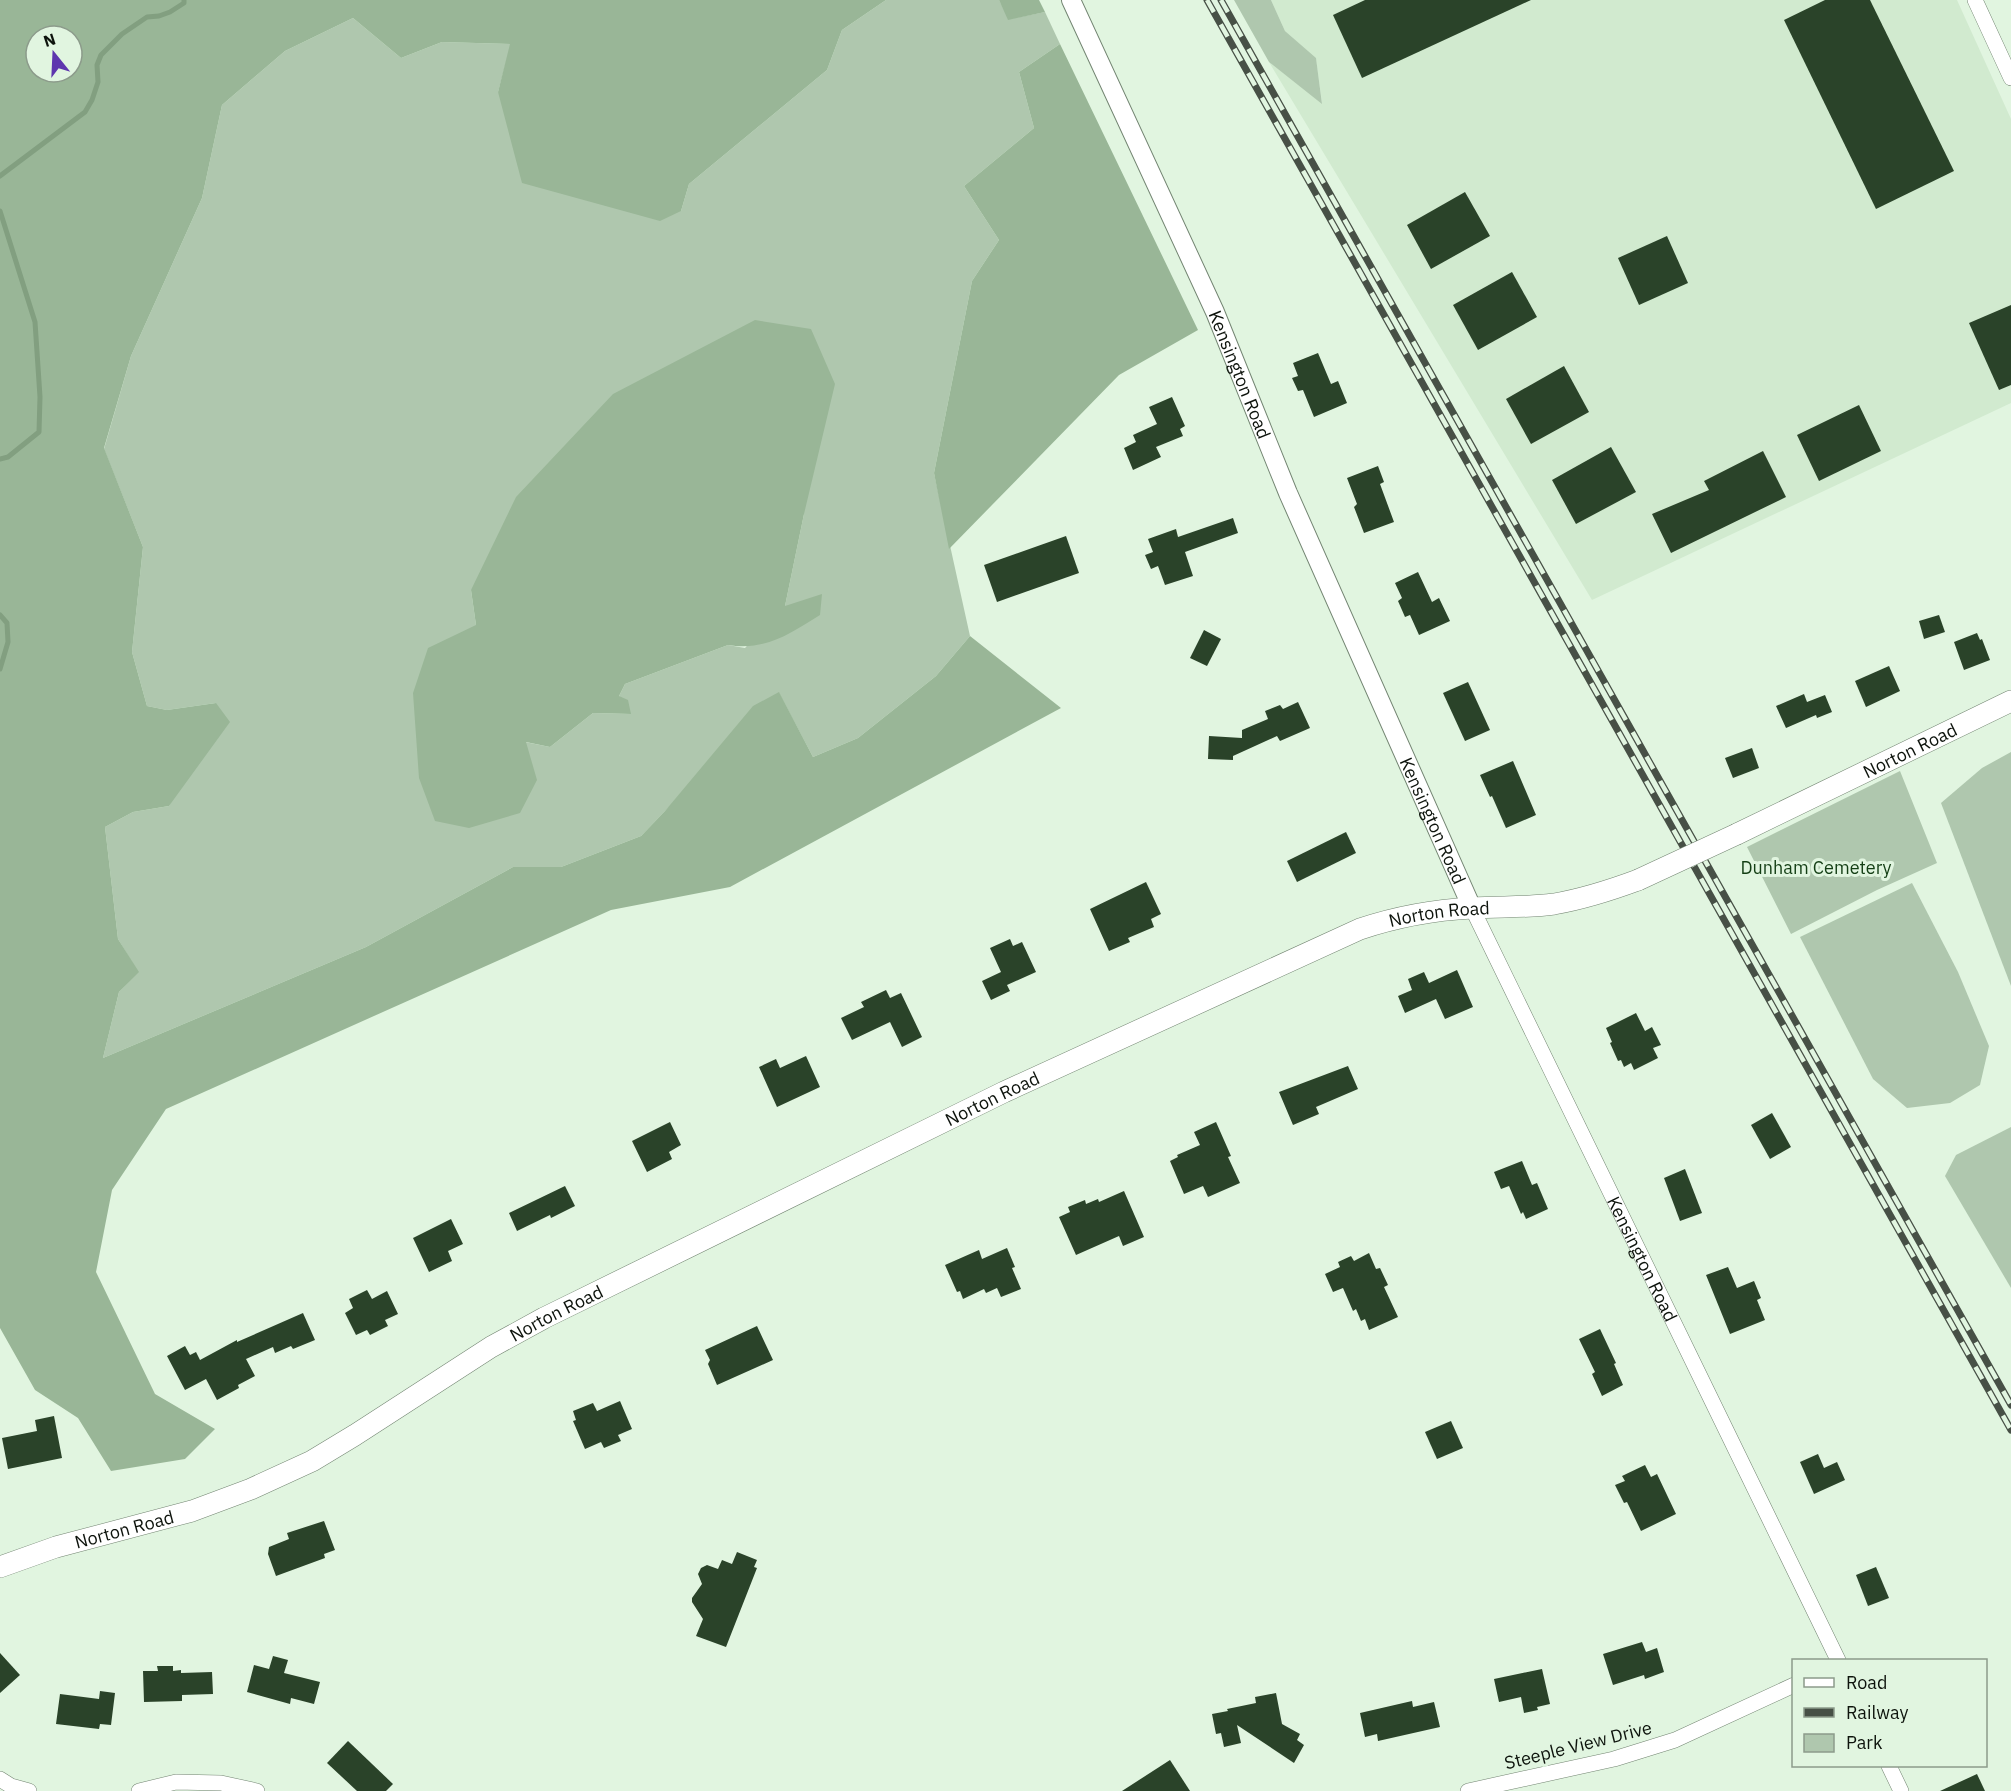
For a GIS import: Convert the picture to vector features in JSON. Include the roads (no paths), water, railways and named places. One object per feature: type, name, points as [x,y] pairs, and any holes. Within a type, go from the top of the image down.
[{"type":"main road","name":"Norton Road","points":[[0,1567],[56,1547],[192,1510],[251,1490],[312,1461],[500,1342],[1004,1092],[1360,929],[1397,917],[1472,908],[1545,905],[1599,894],[1638,880],[1737,834],[2011,701]]},
{"type":"street","name":"Kensington Road","points":[[1071,0],[1215,312],[1293,504],[1472,908],[1838,1659]]},
{"type":"street","points":[[1975,0],[2011,78]]},
{"type":"street","name":"Steeple View Drive","points":[[1468,1791],[1614,1759],[1676,1740],[1792,1685]]},
{"type":"street","points":[[1889,1767],[1901,1791]]},
{"type":"street","points":[[0,1779],[11,1786],[29,1791]]},
{"type":"street","points":[[139,1791],[176,1782],[221,1783],[257,1791]]},
{"type":"waterway","points":[[0,176],[85,112],[98,82],[97,65],[101,55],[122,34],[147,17],[170,12],[184,3],[184,0]]},
{"type":"waterway","points":[[0,211],[35,322],[40,397],[39,432],[8,457],[0,459]]},
{"type":"waterway","points":[[0,615],[7,623],[8,642],[0,669]]},
{"type":"railway","points":[[1207,0],[2011,1430]]},
{"type":"railway","points":[[1221,0],[2011,1405]]},
{"type":"park label","name":"Dunham Cemetery","points":[[1816,867]]}]
